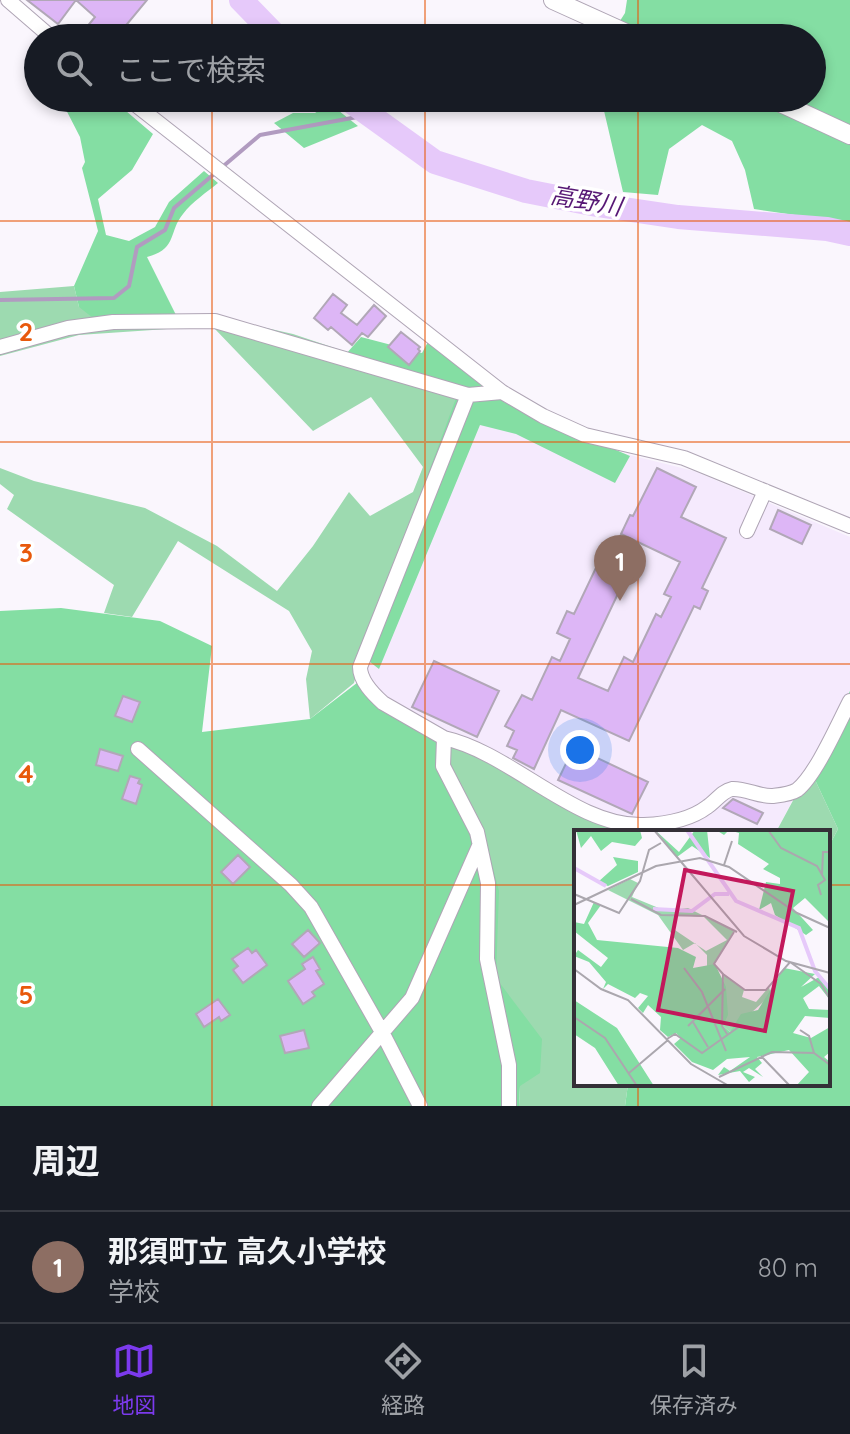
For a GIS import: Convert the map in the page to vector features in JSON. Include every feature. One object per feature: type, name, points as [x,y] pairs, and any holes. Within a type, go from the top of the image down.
[{"type":"main road","points":[[553,0],[606,24]]},
{"type":"main road","points":[[802,112],[850,128]]},
{"type":"main road","points":[[802,112],[850,138]]},
{"type":"street","points":[[8,0],[36,24]]},
{"type":"street","points":[[145,112],[502,392],[543,416],[585,435],[684,458],[850,526]]},
{"type":"street","points":[[0,347],[68,328],[113,322],[215,321],[468,395],[502,392]]},
{"type":"street","points":[[468,395],[360,667],[360,675],[383,703],[444,738],[481,750],[562,798],[609,821],[647,825],[685,819],[706,808],[727,790],[771,796],[792,793],[800,788],[821,756],[850,701]]},
{"type":"street","points":[[747,531],[765,491]]},
{"type":"street","points":[[444,738],[443,766],[477,832],[488,883],[487,959],[509,1065],[509,1106]]},
{"type":"street","points":[[138,749],[304,898],[382,1032],[420,1106]]},
{"type":"street","points":[[319,1106],[412,998],[479,846]]},
{"type":"shaded area","points":[[469,404],[574,441],[694,471],[850,537],[850,691],[777,830],[624,830],[381,697],[366,676],[365,665]]},
{"type":"green space","points":[[627,0],[850,0],[850,223],[754,209],[745,170],[732,141],[702,125],[669,149],[658,195],[623,192],[604,112],[826,112],[826,24],[618,24],[625,13]]},
{"type":"green space","points":[[67,112],[127,112],[153,134],[132,170],[98,199],[106,235],[129,241],[155,227],[169,202],[204,171],[218,183],[183,214],[168,245],[147,257],[176,315],[97,321],[79,307],[74,286],[98,231],[82,168],[85,162],[80,137]]},
{"type":"green space","points":[[340,112],[358,126],[304,148],[274,123],[293,113]]},
{"type":"green space","points":[[74,286],[79,307],[226,319],[293,334],[460,390],[361,655],[354,683],[310,719],[306,679],[312,651],[289,611],[178,541],[132,617],[104,613],[114,585],[7,509],[14,495],[0,484],[0,468],[34,481],[145,508],[217,546],[277,591],[313,546],[349,492],[370,516],[413,492],[423,467],[371,397],[313,431],[214,328],[79,335],[0,356],[0,292]]},
{"type":"green space","points":[[361,337],[422,353],[429,340],[504,402],[630,456],[615,483],[516,434],[480,425],[379,669],[361,655],[459,390],[346,354]]},
{"type":"green space","points":[[61,608],[160,621],[212,646],[202,732],[310,719],[366,676],[381,697],[449,736],[448,765],[483,829],[499,891],[496,978],[542,1039],[540,1073],[520,1086],[519,1106],[0,1106],[0,611]]},
{"type":"green space","points":[[850,691],[850,1106],[625,1106],[628,1086],[830,1086],[830,844],[838,829],[810,769]]},
{"type":"green space","points":[[449,736],[624,828],[574,830],[574,1086],[628,1086],[625,1106],[519,1106],[520,1086],[448,765]]},
{"type":"green space","points":[[810,769],[838,829],[830,844],[830,830],[777,830]]},
{"type":"building","points":[[27,0],[76,0],[58,24]]},
{"type":"building","points":[[76,0],[147,0],[127,24],[89,24],[95,17]]},
{"type":"building","points":[[333,294],[347,305],[341,313],[357,325],[374,305],[386,316],[368,337],[362,333],[352,345],[331,327],[328,330],[314,318]]},
{"type":"building","points":[[401,332],[420,347],[409,365],[388,347]]},
{"type":"building","points":[[657,468],[696,487],[681,517],[726,538],[702,588],[708,591],[700,609],[694,606],[629,741],[561,710],[534,769],[513,758],[517,750],[507,746],[514,731],[505,726],[522,695],[532,700],[552,657],[560,661],[570,639],[557,633],[567,611],[574,614],[604,551],[633,562],[578,678],[608,691],[624,657],[633,662],[656,614],[661,617],[671,597],[664,594],[680,562],[621,534]]},
{"type":"building","points":[[778,510],[811,525],[802,544],[770,529]]},
{"type":"building","points":[[434,661],[499,691],[477,737],[412,707]]},
{"type":"building","points":[[123,696],[140,702],[132,722],[115,716]]},
{"type":"building","points":[[574,747],[648,782],[632,814],[558,780]]},
{"type":"building","points":[[100,749],[123,756],[118,771],[96,765]]},
{"type":"building","points":[[130,776],[140,779],[138,783],[142,785],[136,804],[122,799]]},
{"type":"building","points":[[733,799],[763,813],[757,824],[723,808]]},
{"type":"building","points":[[238,855],[250,867],[233,884],[221,872]]},
{"type":"building","points":[[308,930],[320,943],[304,957],[292,944]]},
{"type":"building","points":[[248,948],[252,953],[256,950],[267,965],[243,983],[233,970],[238,966],[232,959]]},
{"type":"building","points":[[313,957],[320,969],[316,971],[324,984],[312,992],[315,996],[303,1004],[288,981],[305,969],[302,964]]},
{"type":"building","points":[[218,999],[230,1015],[221,1021],[219,1017],[204,1027],[196,1014]]},
{"type":"building","points":[[304,1030],[309,1048],[285,1053],[280,1036]]},
{"type":"waterway","name":"高野川","points":[[241,0],[264,24]]},
{"type":"waterway","name":"高野川","points":[[365,112],[435,162],[526,191],[678,217],[827,229],[850,234]]},
{"type":"waterway","points":[[0,300],[114,298],[129,286],[137,247],[165,230],[174,208],[260,135],[368,115]]},
{"type":"place","name":"那須町立 高久小学校","points":[[620,601]]}]
